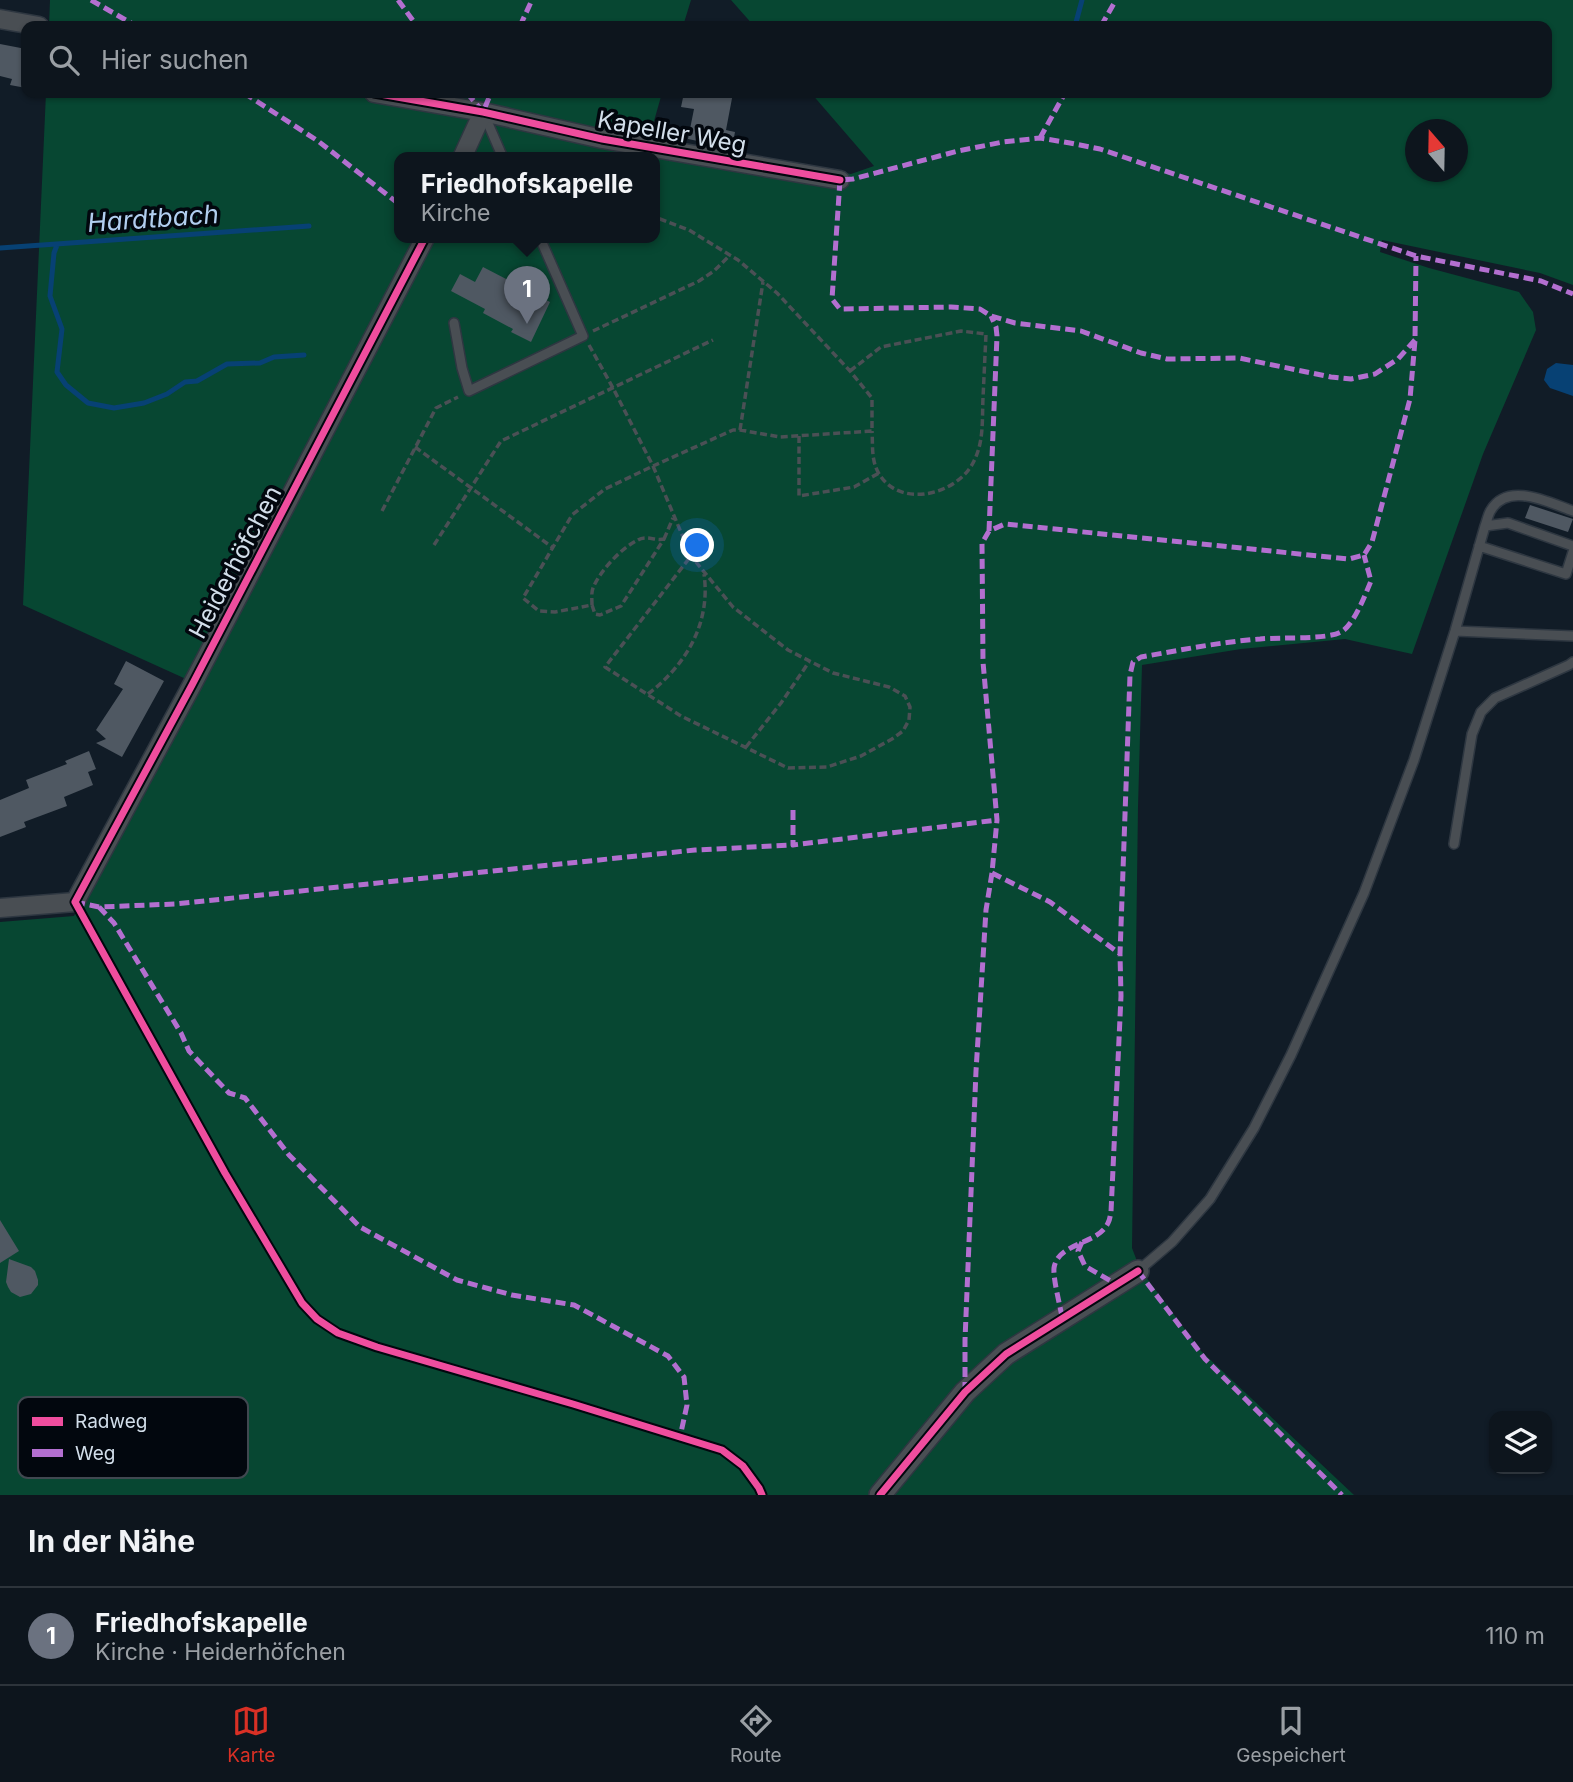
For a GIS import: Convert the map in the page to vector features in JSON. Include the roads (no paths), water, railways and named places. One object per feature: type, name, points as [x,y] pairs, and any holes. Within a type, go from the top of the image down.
[{"type":"street","points":[[0,19],[21,23]]},
{"type":"street","name":"Kapeller Weg","points":[[403,98],[483,112],[602,139],[840,180]]},
{"type":"street","points":[[465,152],[483,112]]},
{"type":"street","name":"Heiderhöfchen","points":[[0,908],[75,902],[217,638],[422,243]]},
{"type":"street","points":[[880,1495],[965,1392],[1006,1354],[1138,1271]]},
{"type":"lane","points":[[483,112],[500,152]]},
{"type":"lane","points":[[454,323],[469,391],[583,336],[542,243]]},
{"type":"lane","points":[[1138,1271],[1172,1242],[1210,1199],[1254,1128],[1285,1067],[1364,893],[1415,760],[1490,510],[1509,496],[1526,494],[1573,510]]},
{"type":"lane","points":[[1485,526],[1508,523],[1573,546]]},
{"type":"lane","points":[[1479,546],[1566,574],[1573,552]]},
{"type":"lane","points":[[1455,631],[1573,636]]},
{"type":"lane","points":[[1454,844],[1472,734],[1481,712],[1495,698],[1573,662]]},
{"type":"water","points":[[1556,363],[1573,365],[1573,396],[1550,388],[1544,380],[1547,369]]},
{"type":"waterway","points":[[1076,21],[1082,0]]},
{"type":"waterway","name":"Hardtbach","points":[[0,248],[309,226]]},
{"type":"waterway","points":[[57,245],[50,296],[62,329],[57,372],[66,385],[88,403],[114,408],[144,403],[167,394],[185,382],[197,381],[227,364],[260,363],[274,357],[304,355]]},
{"type":"place","name":"Friedhofskapelle","points":[[527,324]]}]
